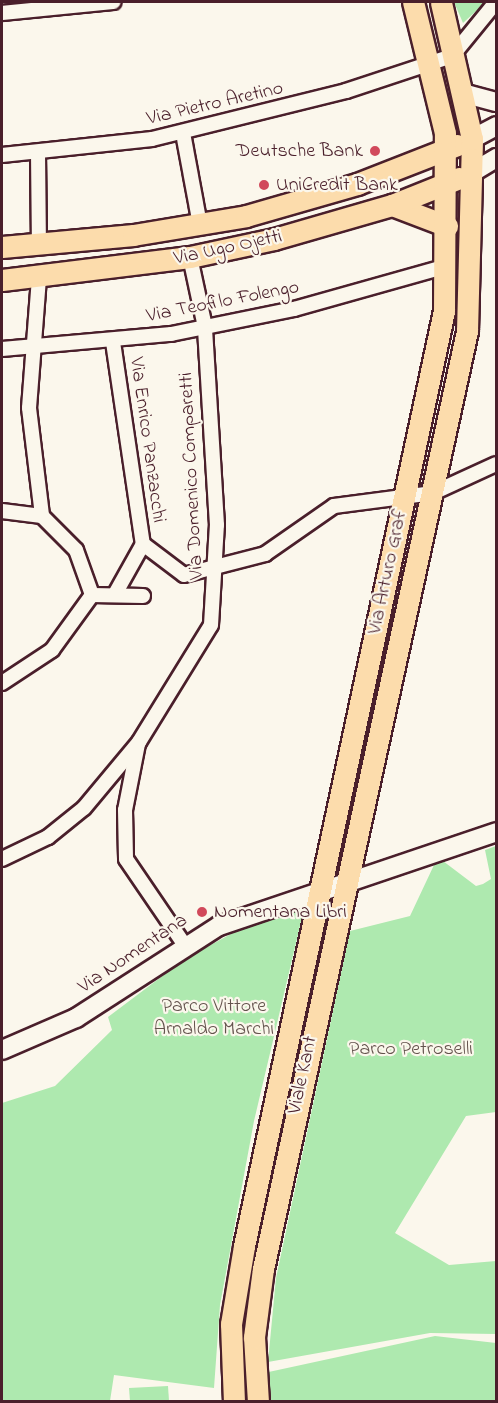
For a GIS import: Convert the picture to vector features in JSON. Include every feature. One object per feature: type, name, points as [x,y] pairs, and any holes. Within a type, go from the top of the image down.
[{"type":"main road","name":"Via Arturo Graf","points":[[320,890],[404,495],[430,395],[447,259],[446,150],[432,63],[413,2]]},
{"type":"main road","name":"Via Arturo Graf","points":[[346,882],[466,337],[471,256],[472,139],[466,93],[441,2]]},
{"type":"main road","points":[[466,93],[496,102]]},
{"type":"main road","points":[[472,139],[496,126]]},
{"type":"main road","name":"Via Ugo Ojetti","points":[[2,247],[39,245],[201,225],[293,204],[472,139]]},
{"type":"main road","points":[[473,172],[496,158]]},
{"type":"main road","name":"Via Ugo Ojetti","points":[[2,280],[39,278],[190,257],[392,205],[473,172]]},
{"type":"main road","points":[[392,205],[447,226]]},
{"type":"main road","name":"Via Nomentana","points":[[2,1050],[71,1021],[184,944],[237,918],[496,832]]},
{"type":"main road","name":"Viale Kant","points":[[258,1401],[255,1319],[263,1269],[346,882]]},
{"type":"main road","name":"Viale Kant","points":[[234,1401],[230,1355],[244,1246],[320,890]]},
{"type":"main road","name":"Viale Kant","points":[[244,1246],[245,1277],[255,1279],[263,1269]]},
{"type":"street","points":[[2,14],[113,2]]},
{"type":"street","points":[[456,54],[496,2]]},
{"type":"street","name":"Via Pietro Aretino","points":[[2,155],[38,153],[183,133],[289,108],[456,54]]},
{"type":"street","points":[[183,133],[201,225]]},
{"type":"street","points":[[38,153],[39,245]]},
{"type":"street","points":[[447,259],[462,249],[471,256]]},
{"type":"street","name":"Via Domenico Comparetti","points":[[2,859],[75,818],[139,742],[211,625],[218,565],[206,327],[190,257]]},
{"type":"street","name":"Via Teofilo Folengo","points":[[2,349],[113,342],[206,327],[294,309],[447,259]]},
{"type":"street","points":[[39,278],[29,408],[42,516]]},
{"type":"street","name":"Via Enrico Panzacchi","points":[[113,342],[143,544],[115,594]]},
{"type":"street","points":[[218,565],[269,552],[334,506],[433,493],[496,464]]},
{"type":"street","points":[[2,510],[42,516],[76,550],[92,595]]},
{"type":"street","name":"Via Enrico Panzacchi","points":[[143,544],[181,579],[218,565]]},
{"type":"street","points":[[92,595],[143,596]]},
{"type":"street","points":[[2,683],[51,650],[92,595]]},
{"type":"street","points":[[139,742],[125,810],[126,859],[184,944]]},
{"type":"street","points":[[340,796],[364,803]]},
{"type":"street","name":"Viale Kant","points":[[230,1355],[243,1289],[252,1293],[255,1319]]},
{"type":"green space","points":[[454,2],[486,2],[463,23]]},
{"type":"green space","name":"Parco Petroselli","points":[[496,846],[496,1112],[466,1116],[395,1233],[449,1265],[496,1261],[496,1334],[430,1333],[268,1362],[276,1278],[350,931],[410,916],[434,865],[443,861],[476,886],[483,884],[491,879],[485,850]]},
{"type":"green space","name":"Parco Vittore Arnaldo Marchi","points":[[304,909],[254,1121],[220,1305],[214,1388],[114,1375],[110,1401],[2,1401],[2,1103],[55,1086],[112,1030],[108,1017],[185,959],[240,929]]},
{"type":"green space","points":[[435,1336],[496,1343],[496,1401],[267,1401],[264,1373]]},
{"type":"green space","points":[[168,1386],[169,1401],[130,1401],[129,1388]]},
{"type":"place","name":"Deutsche Bank","points":[[375,151]]},
{"type":"place","name":"UniCredit Bank","points":[[264,185]]},
{"type":"place","name":"Nomentana Libri","points":[[202,912]]}]
